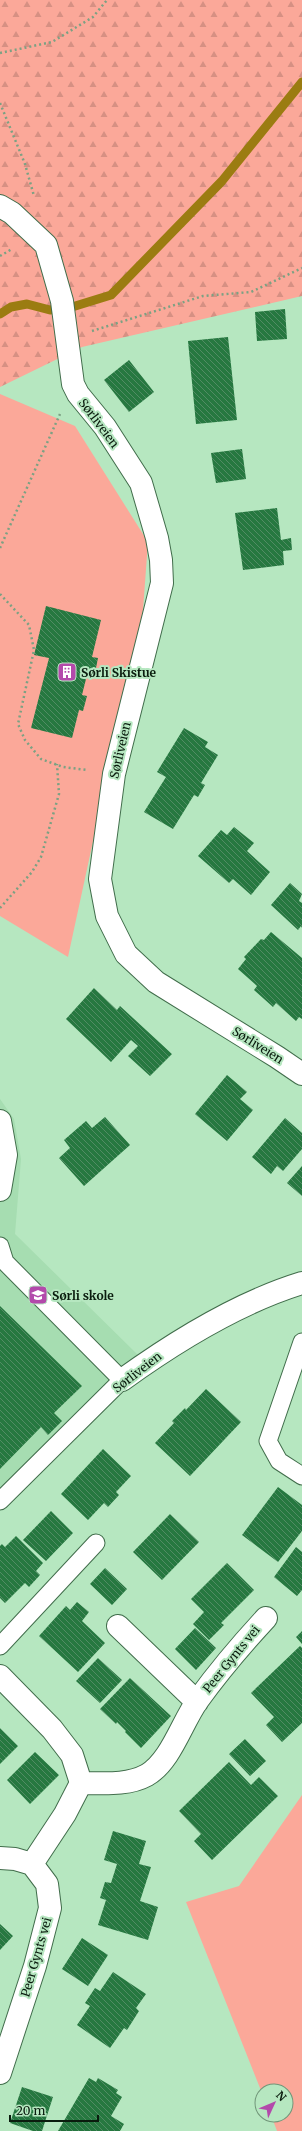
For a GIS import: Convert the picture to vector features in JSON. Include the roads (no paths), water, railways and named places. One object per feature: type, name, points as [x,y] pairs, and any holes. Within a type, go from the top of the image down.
[{"type":"street","name":"Sørliveien","points":[[0,206],[12,213],[46,245],[66,328],[73,384],[78,394],[105,427],[141,483],[161,560],[162,583],[114,774],[100,879],[107,916],[126,954],[156,982],[302,1074]]},
{"type":"street","points":[[0,1121],[6,1155],[0,1190]]},
{"type":"street","name":"Sørliveien","points":[[122,1380],[149,1361],[205,1326],[267,1296],[302,1283]]},
{"type":"street","name":"Peer Gynts vei","points":[[81,1783],[132,1782],[148,1774],[166,1756],[197,1702],[236,1652],[266,1618]]},
{"type":"street","name":"Peer Gynts vei","points":[[118,1626],[197,1702]]},
{"type":"street","points":[[0,1676],[52,1729],[72,1755],[81,1783],[65,1814],[32,1864],[15,1859],[0,1858]]},
{"type":"street","name":"Peer Gynts vei","points":[[0,2074],[35,1966],[50,1908],[47,1884],[32,1864]]},
{"type":"lane","points":[[0,1246],[5,1262],[122,1380]]},
{"type":"lane","points":[[302,1342],[268,1441],[280,1461],[302,1476]]},
{"type":"lane","name":"Sørliveien","points":[[0,1501],[122,1380]]},
{"type":"lane","points":[[0,1646],[96,1543]]},
{"type":"waterway","points":[[0,314],[11,307],[27,304],[50,310],[72,307],[111,295],[222,181],[302,82]]},
{"type":"place","name":"Sørli Skistue","points":[[67,672]]},
{"type":"place","name":"Sørli skole","points":[[38,1295]]}]
